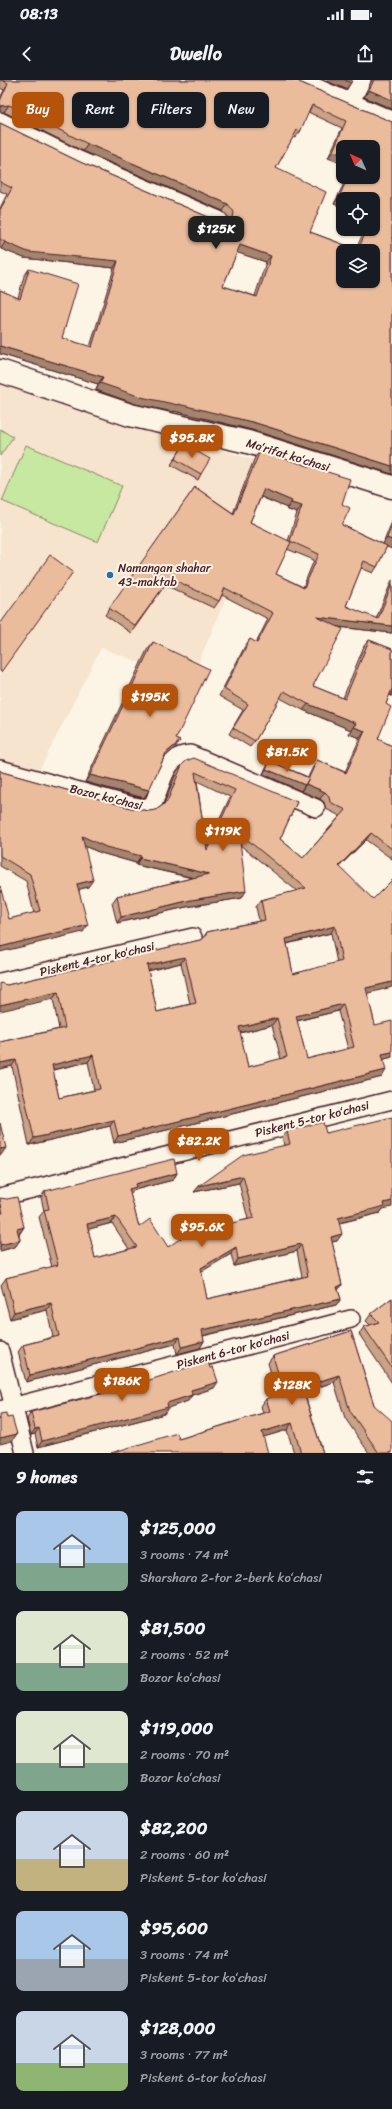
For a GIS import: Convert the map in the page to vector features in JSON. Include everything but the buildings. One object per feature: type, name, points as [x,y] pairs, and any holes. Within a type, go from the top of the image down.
[{"type":"street","points":[[299,80],[392,120]]},
{"type":"street","points":[[350,103],[362,80]]},
{"type":"street","points":[[0,121],[80,160],[219,220]]},
{"type":"street","name":"Maʻrifat koʻchasi","points":[[0,371],[130,415],[248,442],[392,487]]},
{"type":"street","name":"Bozor koʻchasi","points":[[0,769],[129,805],[146,808],[153,804],[160,783],[174,759],[183,754],[190,754],[316,808]]},
{"type":"street","name":"Piskent 4-tor koʻchasi","points":[[0,982],[193,937]]},
{"type":"street","name":"Piskent 5-tor koʻchasi","points":[[0,1197],[392,1100]]},
{"type":"street","name":"Piskent 6-tor koʻchasi","points":[[7,1408],[350,1319]]},
{"type":"street","points":[[0,1351],[7,1408],[25,1453]]},
{"type":"shaded area","name":"Namangan shahar 43-maktab","points":[[0,381],[254,460],[208,569],[233,581],[195,671],[148,649],[141,663],[101,648],[37,775],[0,761]]},
{"type":"green space","points":[[0,429],[13,437],[0,456]]},
{"type":"green space","points":[[26,445],[122,486],[98,542],[2,501]]},
{"type":"place","name":"Namangan shahar 43-maktab","points":[[110,575]]}]
